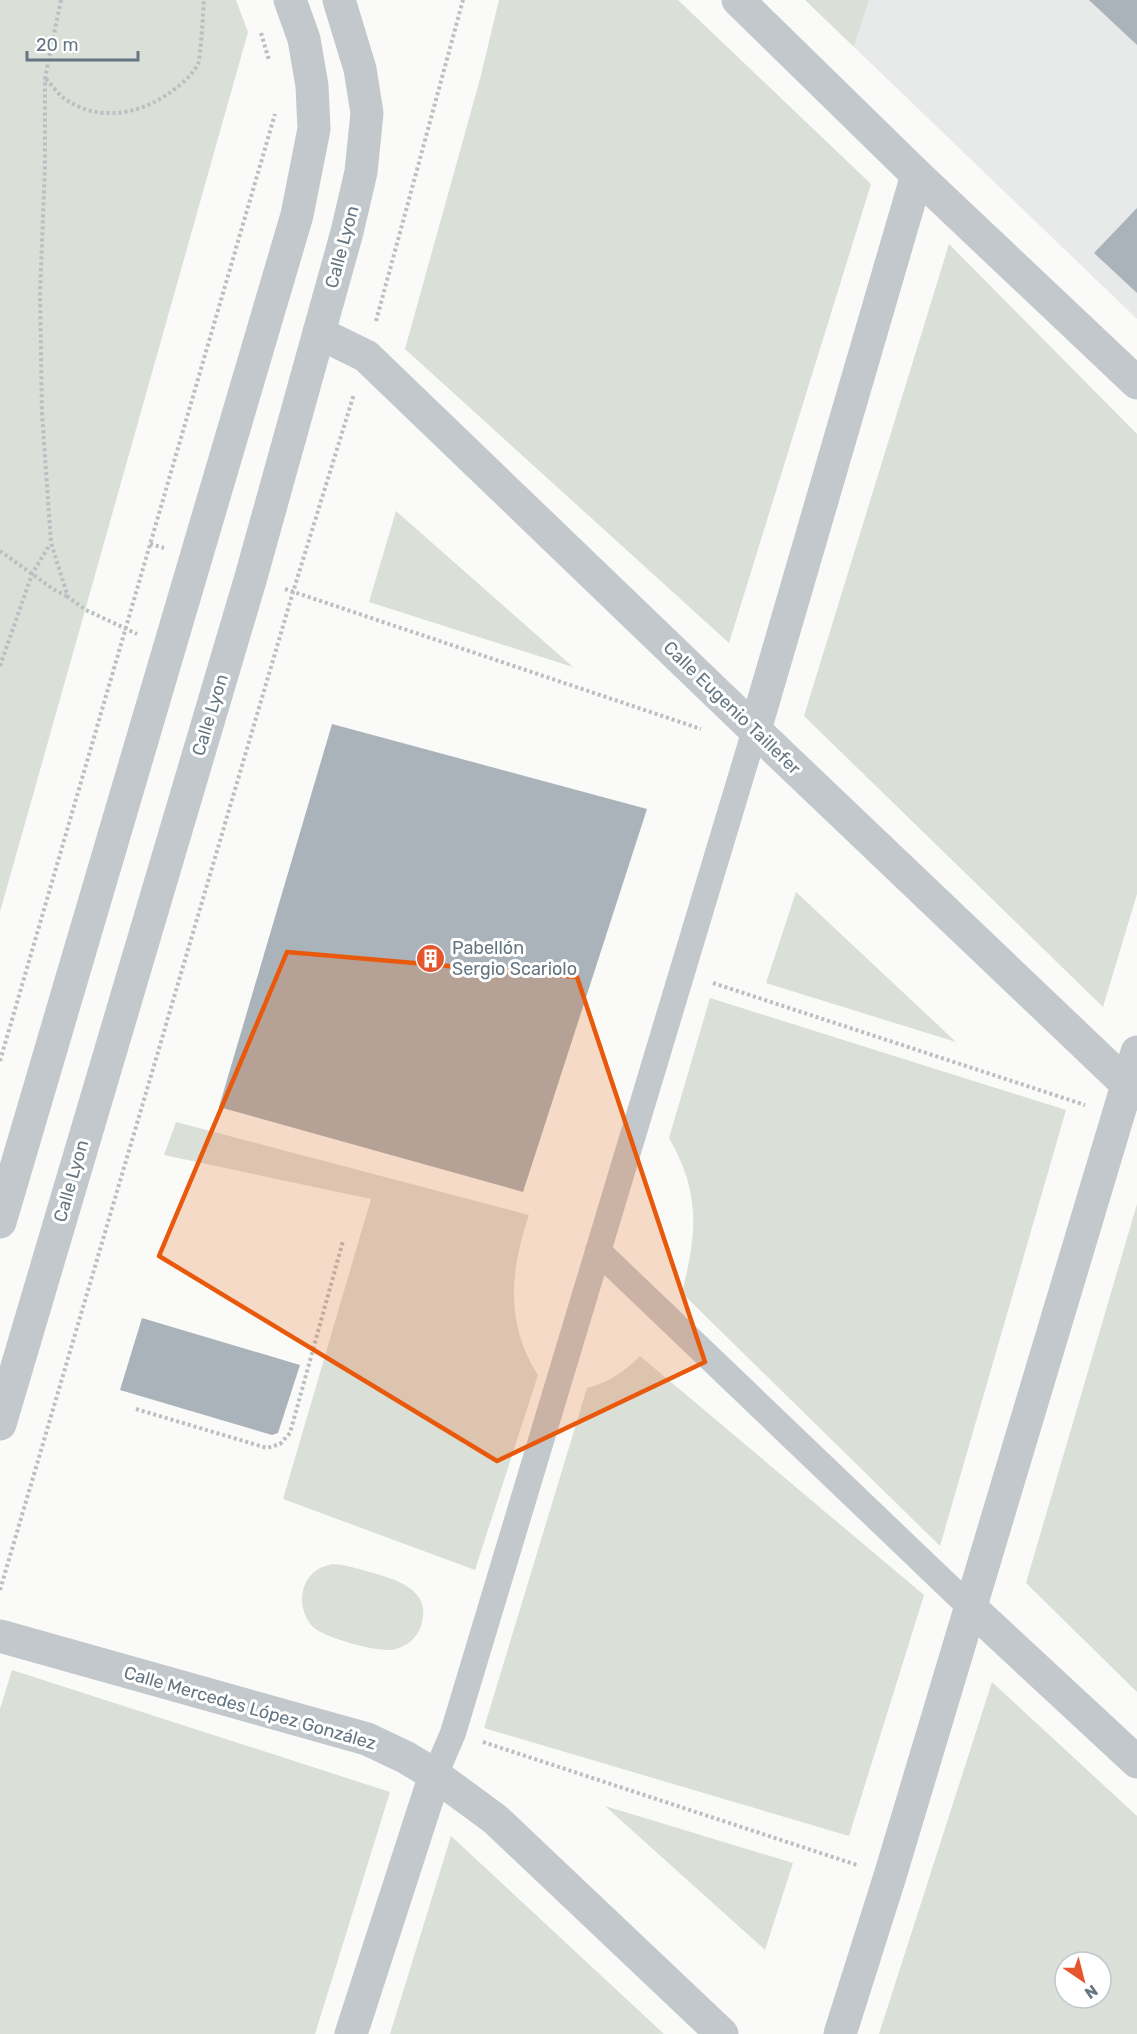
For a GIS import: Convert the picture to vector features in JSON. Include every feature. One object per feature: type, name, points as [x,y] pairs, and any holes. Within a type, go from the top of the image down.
[{"type":"street","points":[[0,1222],[297,215],[314,129],[312,86],[304,39],[290,0]]},
{"type":"street","name":"Calle Lyon","points":[[0,1424],[251,577],[361,172],[367,113],[360,69],[339,0]]},
{"type":"street","points":[[738,0],[917,175],[1137,383]]},
{"type":"street","points":[[351,2034],[435,1774],[453,1733],[752,738],[917,175]]},
{"type":"street","name":"Calle Eugenio Taillefer","points":[[319,333],[366,356],[752,738],[1127,1098]]},
{"type":"street","points":[[840,2034],[1127,1098],[1137,1052]]},
{"type":"street","points":[[598,1251],[970,1607],[1137,1762]]},
{"type":"street","name":"Calle Mercedes López González","points":[[0,1636],[367,1739],[405,1757],[435,1774],[495,1820],[722,2034]]},
{"type":"path","points":[[61,0],[45,78],[45,166],[40,294],[42,413],[51,543],[68,597]]},
{"type":"path","points":[[45,78],[61,96],[81,108],[104,114],[128,113],[155,103],[179,86],[198,64],[204,0]]},
{"type":"path","points":[[0,1590],[293,592],[366,356],[463,0]]},
{"type":"path","points":[[261,32],[269,62]]},
{"type":"path","points":[[0,1061],[276,110]]},
{"type":"path","points":[[0,666],[32,574],[51,543]]},
{"type":"path","points":[[150,544],[196,558]]},
{"type":"path","points":[[0,550],[52,589],[86,610],[170,647]]},
{"type":"path","points":[[251,577],[752,738]]},
{"type":"path","points":[[681,973],[1127,1098]]},
{"type":"path","points":[[136,1409],[267,1448],[280,1444],[290,1433],[343,1240]]},
{"type":"path","points":[[453,1733],[890,1876]]},
{"type":"highlighted area","points":[[287,952],[577,977],[705,1362],[497,1461],[159,1256]]},
{"type":"shaded area","points":[[0,0],[236,0],[248,32],[0,912]]},
{"type":"shaded area","points":[[499,0],[678,0],[871,184],[729,643],[405,349],[480,79]]},
{"type":"shaded area","points":[[805,0],[869,0],[854,47]]},
{"type":"shaded area","points":[[869,0],[1137,0],[1137,319],[854,47]]},
{"type":"shaded area","points":[[949,244],[1137,434],[1137,894],[1103,1007],[804,716]]},
{"type":"shaded area","points":[[396,511],[573,667],[369,602]]},
{"type":"shaded area","points":[[796,892],[956,1042],[766,983]]},
{"type":"shaded area","points":[[710,998],[1066,1110],[940,1546],[682,1293],[691,1251],[693,1214],[687,1177],[669,1138]]},
{"type":"shaded area","points":[[176,1122],[529,1215],[518,1256],[514,1296],[520,1336],[527,1356],[538,1375],[475,1570],[283,1499],[371,1199],[164,1155]]},
{"type":"shaded area","points":[[1137,1204],[1137,1692],[1026,1583]]},
{"type":"shaded area","points":[[640,1356],[924,1595],[849,1836],[484,1728],[587,1388],[616,1376]]},
{"type":"shaded area","points":[[333,1564],[353,1567],[393,1579],[411,1589],[422,1604],[423,1614],[421,1626],[414,1637],[396,1649],[378,1649],[329,1636],[313,1627],[302,1604],[304,1587],[313,1573]]},
{"type":"shaded area","points":[[12,1670],[390,1792],[315,2034],[0,2034],[0,1709]]},
{"type":"shaded area","points":[[992,1682],[1137,1816],[1137,2034],[879,2034]]},
{"type":"shaded area","points":[[605,1806],[793,1863],[765,1950]]},
{"type":"shaded area","points":[[451,1836],[664,2034],[390,2034]]},
{"type":"building","points":[[1089,0],[1137,0],[1137,45]]},
{"type":"building","points":[[1137,208],[1137,293],[1094,253]]},
{"type":"building","name":"Pabellón Sergio Scariolo","points":[[332,724],[647,809],[523,1192],[219,1107]]},
{"type":"building","points":[[142,1318],[300,1365],[278,1433],[272,1435],[120,1390]]},
{"type":"place","name":"Pabellón Sergio Scariolo","points":[[431,958]]}]
